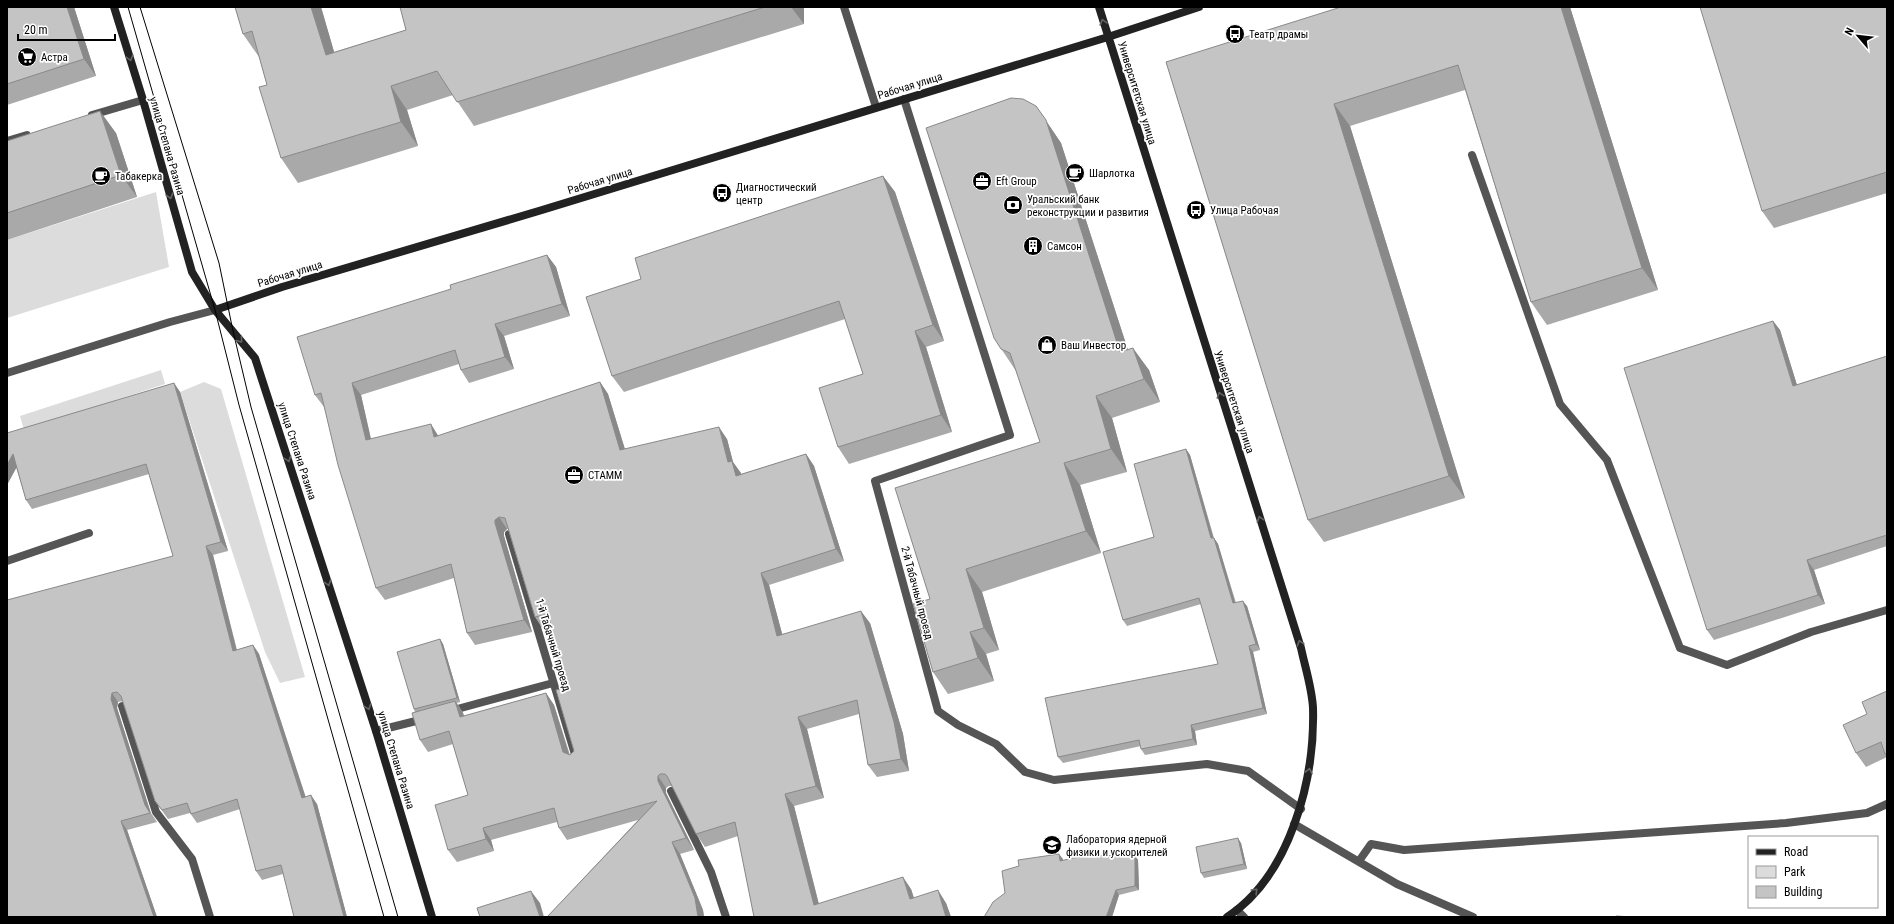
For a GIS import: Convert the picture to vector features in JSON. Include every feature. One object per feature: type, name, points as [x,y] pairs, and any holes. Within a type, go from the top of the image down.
[{"type":"main road","name":"улица Степана Разина","points":[[114,7],[143,100],[192,272],[215,310],[255,358],[376,731],[432,917]]},
{"type":"main road","name":"Университетская улица","points":[[1099,7],[1301,648],[1313,707],[1310,762],[1301,809],[1265,881],[1237,910],[1227,917]]},
{"type":"main road","name":"Рабочая улица","points":[[215,310],[282,287],[550,208],[1108,37],[1199,7]]},
{"type":"street","points":[[844,7],[876,107]]},
{"type":"street","name":"2-й Табачный проезд","points":[[904,99],[1010,435],[875,481],[938,711],[958,725],[996,744],[1025,772],[1054,780],[1207,764],[1248,771],[1301,809]]},
{"type":"street","points":[[83,118],[143,100]]},
{"type":"street","points":[[7,141],[37,132]]},
{"type":"street","points":[[1472,155],[1560,404],[1607,460],[1680,648],[1727,665],[1812,632],[1887,610]]},
{"type":"street","name":"Рабочая улица","points":[[7,373],[170,322],[215,310]]},
{"type":"street","points":[[7,561],[89,533]]},
{"type":"street","name":"1-й Табачный проезд","points":[[509,534],[577,762]]},
{"type":"street","points":[[376,731],[554,684]]},
{"type":"street","points":[[122,706],[156,812],[192,859],[210,917]]},
{"type":"street","points":[[671,791],[710,872],[726,917]]},
{"type":"street","points":[[1359,861],[1371,844],[1404,850],[1786,823],[1867,813],[1887,804]]},
{"type":"street","points":[[1294,824],[1397,884],[1473,917]]},
{"type":"street","points":[[1237,910],[1244,917]]},
{"type":"green space","points":[[156,192],[169,267],[7,318],[7,240]]},
{"type":"green space","points":[[161,370],[165,384],[24,430],[20,416]]},
{"type":"green space","points":[[204,382],[221,389],[305,677],[280,683],[265,652],[180,392]]},
{"type":"building","points":[[7,7],[67,7],[84,59],[7,84]]},
{"type":"building","points":[[235,7],[311,7],[326,55],[406,30],[400,7],[765,7],[457,102],[437,71],[391,86],[401,122],[281,158],[259,87],[267,85],[252,31],[243,34]]},
{"type":"building","points":[[1341,7],[1561,7],[1642,268],[1531,302],[1458,65],[1334,104],[1449,476],[1308,520],[1166,62]]},
{"type":"building","points":[[1700,7],[1887,7],[1887,172],[1762,211]]},
{"type":"building","points":[[1011,98],[1023,99],[1036,106],[1046,120],[1120,352],[1133,348],[1144,379],[1096,396],[1111,449],[1064,463],[1086,531],[966,569],[984,628],[970,632],[978,658],[933,672],[913,604],[930,599],[895,488],[1040,442],[1010,353],[1001,349],[994,338],[926,128]]},
{"type":"building","points":[[100,111],[121,175],[7,213],[7,141]]},
{"type":"building","points":[[883,176],[933,325],[915,331],[941,415],[838,447],[819,388],[863,374],[839,301],[612,376],[586,297],[641,279],[635,258]]},
{"type":"building","points":[[547,255],[562,304],[495,324],[505,357],[461,370],[455,350],[352,383],[366,440],[431,424],[434,437],[600,382],[620,450],[719,427],[728,462],[732,461],[736,476],[806,454],[836,549],[761,573],[777,636],[861,611],[894,722],[901,759],[868,765],[857,700],[798,717],[816,786],[785,794],[814,905],[903,877],[910,899],[938,890],[946,917],[754,917],[735,822],[696,834],[665,774],[660,774],[658,776],[658,781],[686,838],[672,842],[695,898],[698,917],[547,917],[657,801],[559,828],[554,808],[483,828],[486,839],[448,850],[435,805],[468,795],[449,731],[420,740],[412,713],[455,701],[460,717],[546,693],[563,752],[570,755],[574,751],[556,690],[565,688],[548,614],[535,617],[505,518],[499,517],[495,520],[495,523],[524,620],[467,633],[451,564],[376,588],[338,465],[321,393],[315,395],[297,337],[451,289],[450,285]]},
{"type":"building","points":[[1773,321],[1793,386],[1887,356],[1887,535],[1807,560],[1818,595],[1707,630],[1624,368]]},
{"type":"building","points":[[174,383],[221,542],[206,546],[233,651],[253,645],[302,798],[311,795],[344,917],[294,917],[281,865],[256,871],[237,799],[191,814],[187,803],[162,810],[155,801],[121,696],[117,692],[112,693],[111,699],[145,805],[150,813],[121,821],[154,917],[7,917],[7,600],[173,556],[146,464],[26,500],[13,454],[7,465],[7,433]]},
{"type":"building","points":[[1186,449],[1211,538],[1214,538],[1233,603],[1243,601],[1256,644],[1249,646],[1263,708],[1191,725],[1193,739],[1141,749],[1139,740],[1058,757],[1045,698],[1218,664],[1199,598],[1123,620],[1103,552],[1154,537],[1134,464]]},
{"type":"building","points":[[440,639],[457,698],[414,709],[397,652]]},
{"type":"building","points":[[1887,691],[1887,753],[1885,754],[1881,742],[1856,753],[1843,725],[1867,714],[1862,702]]},
{"type":"building","points":[[1238,838],[1244,864],[1201,873],[1196,847]]},
{"type":"building","points":[[1059,854],[1060,861],[1087,855],[1135,856],[1135,886],[1116,890],[1106,917],[984,917],[993,902],[1005,893],[1002,871],[1019,866],[1018,860]]},
{"type":"building","points":[[531,891],[540,917],[480,917],[477,908]]},
{"type":"tram line","points":[[128,7],[215,310],[239,405],[384,917]]},
{"type":"tram line","points":[[140,7],[219,263],[251,407],[398,917]]},
{"type":"place","name":"Театр драмы","points":[[1235,34]]},
{"type":"place","name":"Астра","points":[[27,57]]},
{"type":"place","name":"Шарлотка","points":[[1075,173]]},
{"type":"place","name":"Табакерка","points":[[101,176]]},
{"type":"place","name":"Eft Group","points":[[982,181]]},
{"type":"place","name":"Диагностический центр","points":[[722,193]]},
{"type":"place","name":"Уральский банк реконструкции и развития","points":[[1013,205]]},
{"type":"place","name":"Улица Рабочая","points":[[1196,210]]},
{"type":"place","name":"Самсон","points":[[1033,246]]},
{"type":"place","name":"Ваш Инвестор","points":[[1047,345]]},
{"type":"place","name":"СТАММ","points":[[574,475]]},
{"type":"place","name":"Лаборатория ядерной физики и ускорителей","points":[[1052,845]]}]
